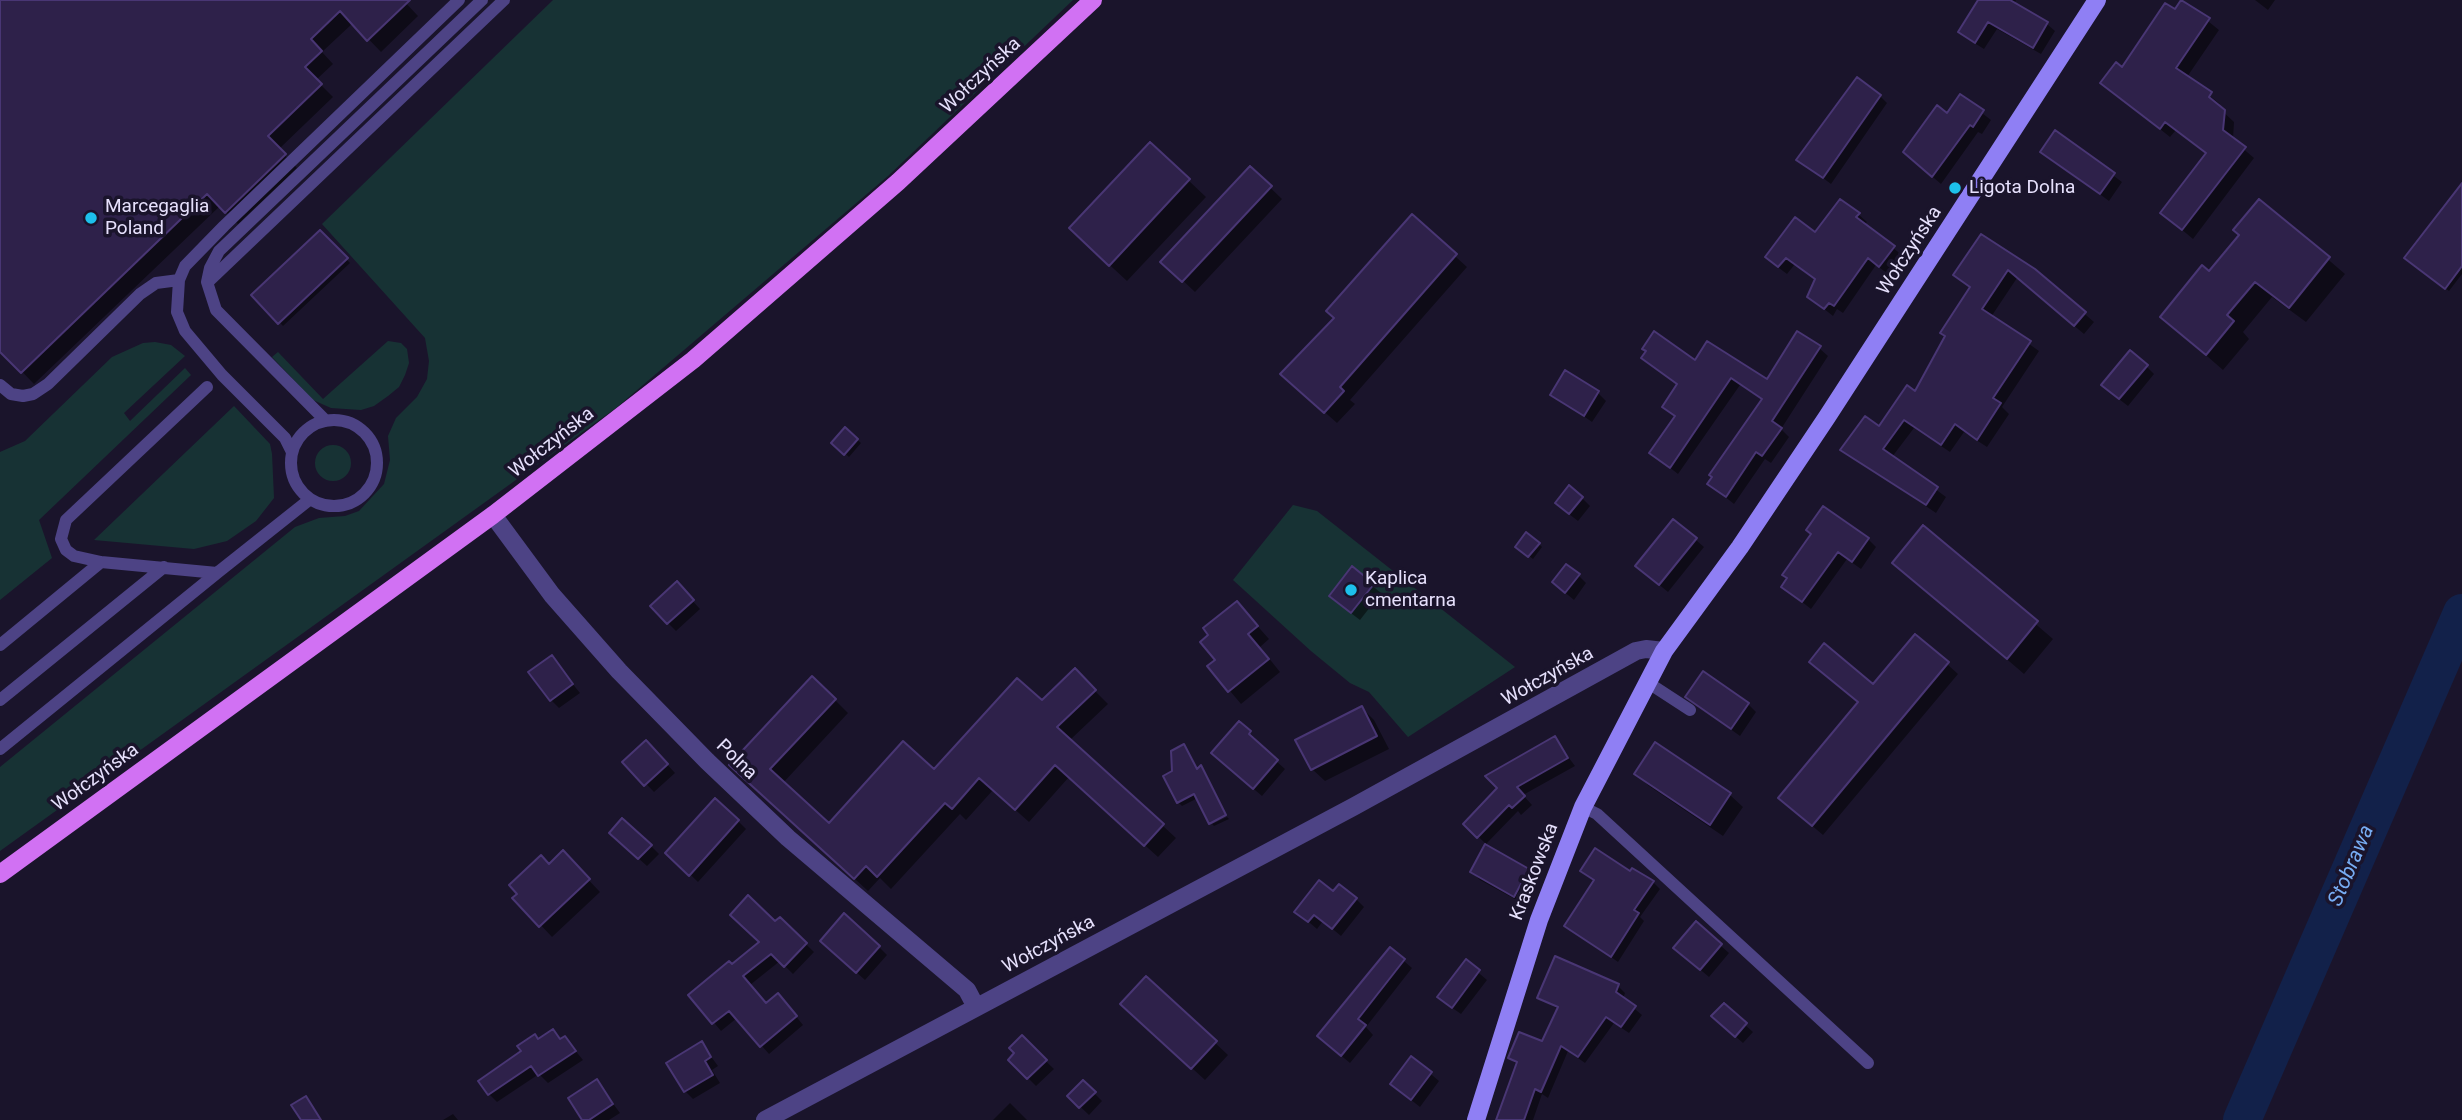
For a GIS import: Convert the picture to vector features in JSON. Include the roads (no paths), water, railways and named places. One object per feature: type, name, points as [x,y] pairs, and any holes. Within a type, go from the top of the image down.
[{"type":"main road","name":"Wołczyńska","points":[[0,874],[493,515],[693,360],[898,182],[1093,0]]},
{"type":"street","name":"Wołczyńska","points":[[765,1120],[1521,716],[1636,651],[1664,651],[1740,547],[1827,418],[2097,0]]},
{"type":"street","name":"Polna","points":[[493,515],[552,595],[619,671],[707,761],[788,838],[967,990],[976,1007]]},
{"type":"street","name":"Kraskowska","points":[[1476,1120],[1539,920],[1583,807],[1664,651]]},
{"type":"lane","points":[[292,452],[305,432],[326,421],[350,423],[360,429],[375,450],[374,478],[368,490],[345,505],[332,506],[309,500],[293,476],[292,452],[285,438],[222,375],[185,331],[177,312],[179,280],[185,266],[224,226],[459,0]]},
{"type":"lane","points":[[326,421],[216,310],[207,282],[219,251],[482,0]]},
{"type":"lane","points":[[207,282],[505,0]]},
{"type":"lane","points":[[0,385],[11,394],[33,394],[149,287],[179,280]]},
{"type":"lane","points":[[207,387],[66,520],[61,539],[66,550],[74,556],[101,562],[217,573]]},
{"type":"lane","points":[[0,750],[309,500]]},
{"type":"lane","points":[[0,645],[101,562]]},
{"type":"lane","points":[[0,700],[164,567]]},
{"type":"lane","points":[[1647,682],[1690,710]]},
{"type":"lane","points":[[1583,807],[1597,814],[1868,1063]]},
{"type":"waterway","name":"Stobrawa","points":[[2242,1120],[2462,613]]},
{"type":"place","name":"Ligota Dolna","points":[[1955,188]]},
{"type":"place","name":"Marcegaglia Poland","points":[[91,218]]},
{"type":"place","name":"Kaplica cmentarna","points":[[1351,590]]}]
